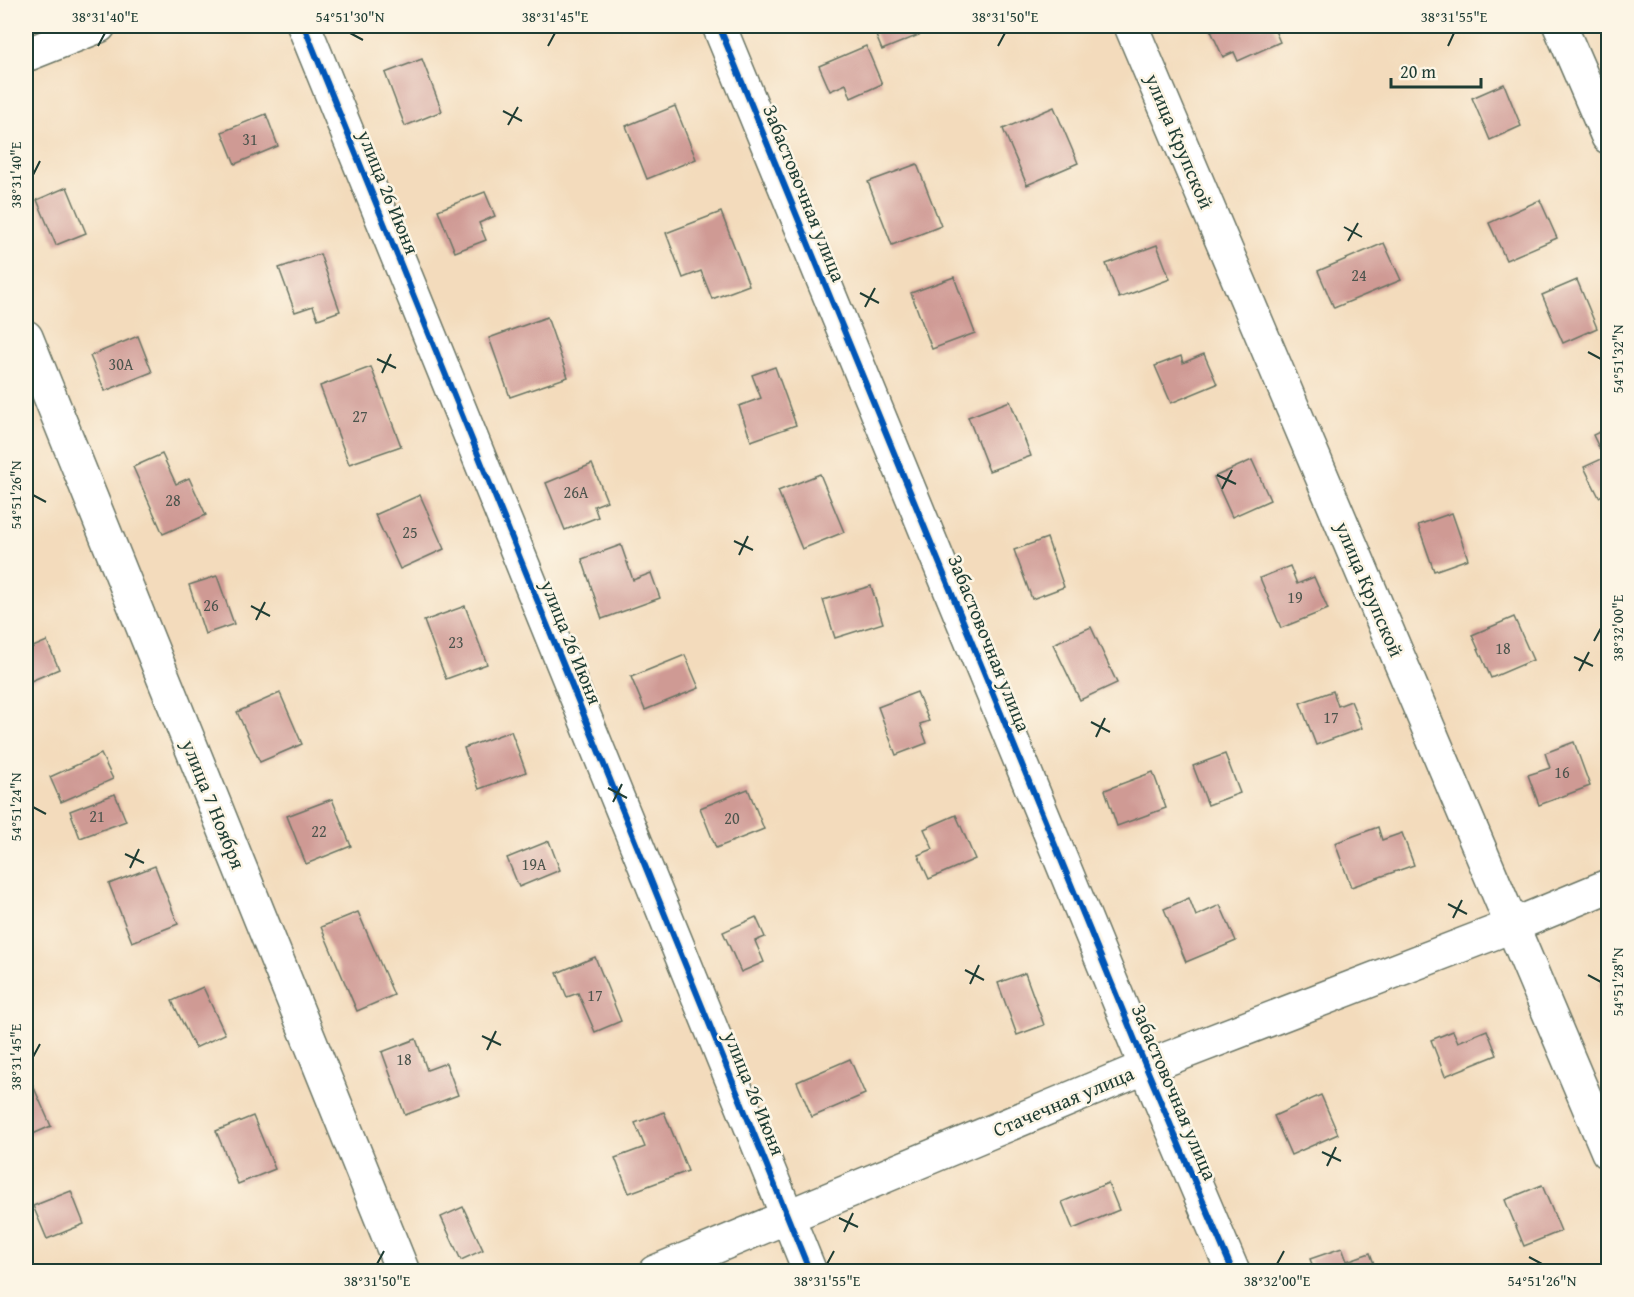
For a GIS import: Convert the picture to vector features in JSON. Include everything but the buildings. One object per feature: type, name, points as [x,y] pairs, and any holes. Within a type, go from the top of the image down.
[{"type":"street","points":[[26,55],[99,26]]},
{"type":"street","name":"улица 26 Июня","points":[[304,26],[810,1272]]},
{"type":"street","name":"Забастовочная улица","points":[[719,26],[1146,1066],[1233,1272]]},
{"type":"street","name":"улица Крупской","points":[[1131,26],[1514,925],[1608,1152]]},
{"type":"street","points":[[1560,26],[1608,138]]},
{"type":"street","name":"улица 7 Ноября","points":[[26,337],[403,1272]]},
{"type":"street","name":"Стачечная улица","points":[[655,1272],[1146,1066],[1514,925],[1608,886]]},
{"type":"cycle path","points":[[304,26],[810,1272]]},
{"type":"cycle path","points":[[719,26],[1146,1067],[1233,1272]]}]
